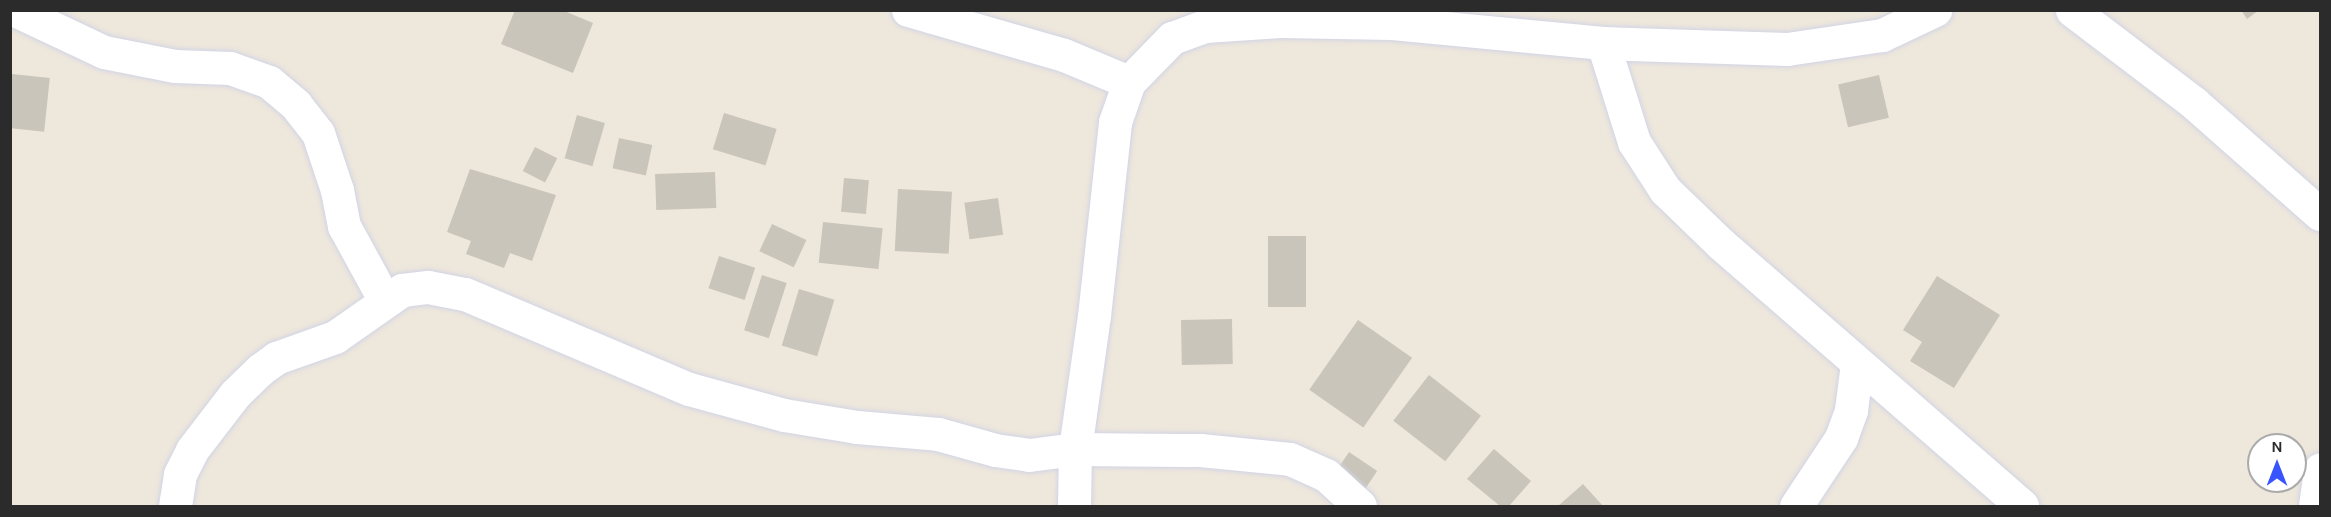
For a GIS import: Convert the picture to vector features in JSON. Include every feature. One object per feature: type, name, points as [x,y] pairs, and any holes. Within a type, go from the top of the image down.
[{"type":"street","points":[[15,10],[104,52],[175,66],[230,68],[269,82],[296,105],[318,133],[338,190],[344,226],[384,299]]},
{"type":"street","points":[[908,10],[1064,55],[1129,82]]},
{"type":"street","points":[[1074,507],[1075,449],[1102,252],[1106,183],[1115,122],[1129,82],[1172,38],[1208,18],[1392,23],[1604,43],[1787,49],[1882,35],[1935,10]]},
{"type":"street","points":[[2073,10],[2194,103],[2320,214]]},
{"type":"street","points":[[1604,43],[1634,142],[1665,190],[1857,364],[2022,507]]},
{"type":"street","points":[[175,507],[180,474],[192,450],[235,394],[268,363],[335,337],[384,299],[402,290],[428,287],[465,294],[689,389],[784,414],[857,427],[938,434],[994,450],[1029,455],[1075,449],[1200,450],[1290,459],[1326,475],[1360,507]]},
{"type":"street","points":[[1796,507],[1841,438],[1851,410],[1857,364]]},
{"type":"street","points":[[2315,507],[2320,469]]},
{"type":"building","points":[[515,10],[562,10],[593,23],[573,73],[501,44]]},
{"type":"building","points":[[2241,10],[2259,10],[2247,19]]},
{"type":"building","points":[[12,74],[50,78],[44,132],[10,128]]},
{"type":"building","points":[[1879,75],[1889,118],[1848,127],[1838,84]]},
{"type":"building","points":[[724,113],[777,129],[765,165],[713,149]]},
{"type":"building","points":[[577,115],[605,123],[592,166],[565,158]]},
{"type":"building","points":[[619,138],[652,145],[646,175],[613,168]]},
{"type":"building","points":[[535,147],[557,158],[545,182],[523,171]]},
{"type":"building","points":[[470,169],[556,195],[532,261],[510,253],[504,268],[466,254],[471,241],[447,232]]},
{"type":"building","points":[[715,172],[716,208],[656,210],[655,174]]},
{"type":"building","points":[[844,178],[869,180],[866,214],[841,212]]},
{"type":"building","points":[[898,189],[952,192],[949,254],[895,251]]},
{"type":"building","points":[[998,198],[1003,235],[969,239],[964,203]]},
{"type":"building","points":[[823,222],[883,228],[878,269],[819,263]]},
{"type":"building","points":[[772,224],[806,240],[794,267],[759,251]]},
{"type":"building","points":[[1268,236],[1306,236],[1306,307],[1268,307]]},
{"type":"building","points":[[719,256],[755,268],[745,300],[708,288]]},
{"type":"building","points":[[762,275],[787,283],[769,338],[744,330]]},
{"type":"building","points":[[1937,276],[2000,315],[1954,388],[1910,361],[1922,342],[1903,330]]},
{"type":"building","points":[[799,289],[834,300],[817,356],[782,345]]},
{"type":"building","points":[[1232,319],[1233,364],[1182,365],[1181,320]]},
{"type":"building","points":[[1358,320],[1412,358],[1363,427],[1309,390]]},
{"type":"building","points":[[1429,375],[1481,416],[1445,461],[1393,421]]},
{"type":"building","points":[[1494,449],[1531,481],[1509,506],[1500,506],[1467,479]]},
{"type":"building","points":[[1349,452],[1377,471],[1362,493],[1334,474]]},
{"type":"building","points":[[1583,484],[1603,506],[1558,506]]}]
